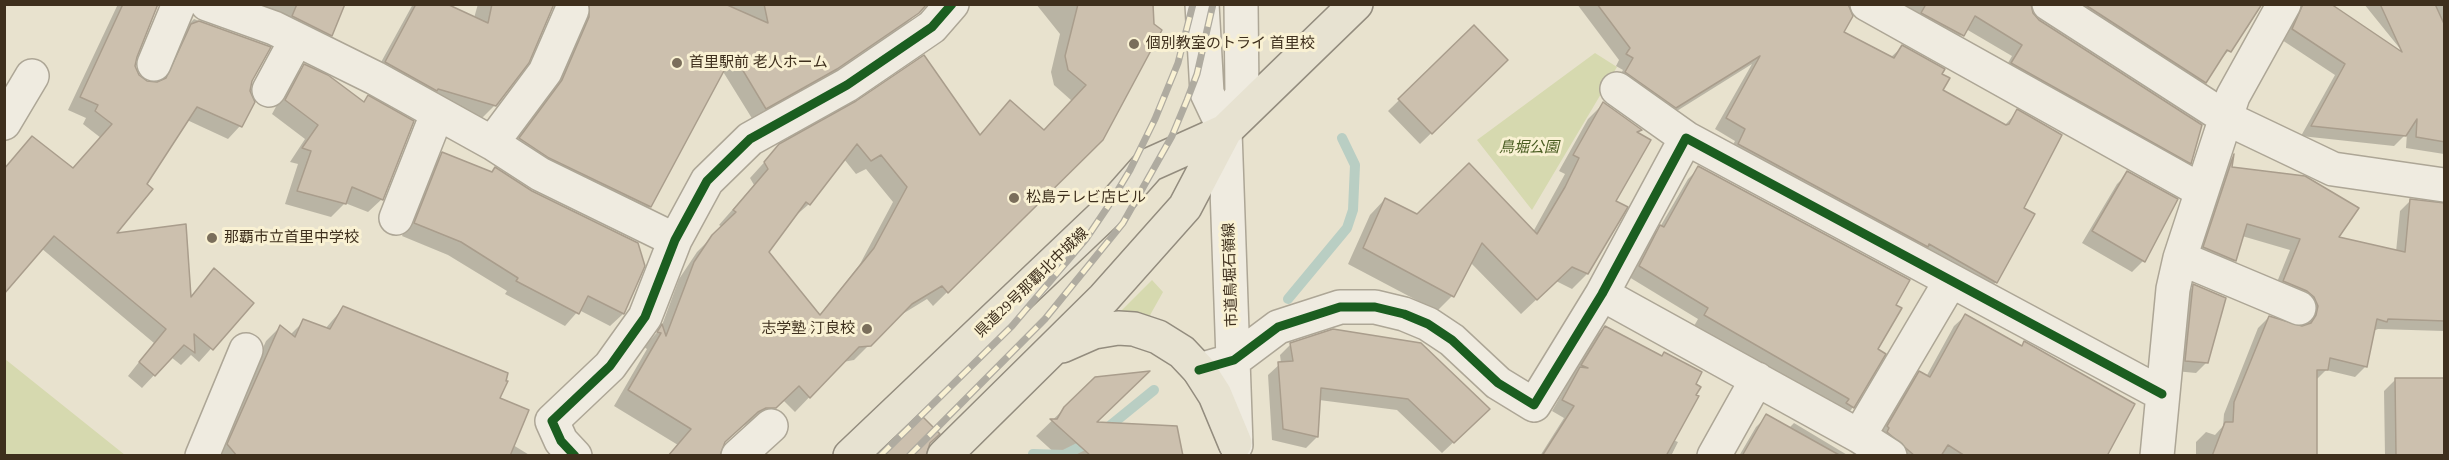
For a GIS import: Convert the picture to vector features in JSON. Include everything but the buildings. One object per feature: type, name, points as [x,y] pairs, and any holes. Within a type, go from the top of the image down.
[{"type":"main road","name":"県道29号那覇北中城線","points":[[944,456],[1104,298],[1185,207],[1225,131],[1356,4]]},
{"type":"main road","name":"県道29号那覇北中城線","points":[[850,456],[1111,208],[1149,165],[1225,131]]},
{"type":"main road","points":[[1043,357],[1094,332],[1118,328],[1134,329],[1158,337],[1182,352],[1199,370],[1215,395],[1236,449]]},
{"type":"street","points":[[154,64],[179,4]]},
{"type":"street","points":[[207,4],[284,24],[437,114],[492,143],[540,174],[675,240]]},
{"type":"street","points":[[575,456],[561,441],[552,421],[645,317],[675,240],[707,181],[750,139],[857,78],[932,27],[952,4]]},
{"type":"street","name":"市道鳥堀石嶺線","points":[[1202,4],[1207,93],[1225,131],[1236,449]]},
{"type":"street","name":"市道鳥堀石嶺線","points":[[1225,131],[1242,93],[1242,4]]},
{"type":"street","points":[[1867,4],[2202,191]]},
{"type":"street","points":[[2049,4],[2226,118],[2333,169],[2445,185]]},
{"type":"street","points":[[2157,456],[2174,289],[2180,258],[2233,96],[2284,4]]},
{"type":"street","points":[[492,143],[545,72],[572,10]]},
{"type":"street","points":[[269,90],[284,24]]},
{"type":"street","points":[[4,123],[32,76]]},
{"type":"street","points":[[1617,89],[1686,138],[2162,394]]},
{"type":"street","points":[[396,218],[437,114]]},
{"type":"street","points":[[1199,370],[1234,360],[1278,327],[1340,307],[1375,307],[1404,314],[1428,324],[1452,340],[1498,383],[1534,405],[1602,294],[1686,138]]},
{"type":"street","points":[[2180,258],[2299,308]]},
{"type":"street","points":[[1859,436],[1950,282]]},
{"type":"street","points":[[1602,294],[1859,436],[1890,456]]},
{"type":"street","points":[[202,456],[246,350]]},
{"type":"street","points":[[1714,456],[1757,380]]},
{"type":"street","points":[[738,456],[771,426]]},
{"type":"green space","name":"鳥堀公園","points":[[1595,53],[1617,67],[1532,210],[1477,140]]},
{"type":"green space","points":[[1152,280],[1163,292],[1149,317],[1118,314]]},
{"type":"green space","points":[[5,359],[125,455],[5,455]]},
{"type":"waterway","points":[[1288,299],[1347,228],[1353,210],[1355,165],[1342,138]]},
{"type":"waterway","points":[[1033,454],[1064,455],[1090,442],[1154,390]]},
{"type":"railway","points":[[880,456],[1012,326],[1086,239],[1130,170],[1155,119],[1178,63],[1193,4]]},
{"type":"railway","points":[[909,456],[1045,319],[1123,223],[1172,136],[1187,100],[1197,74],[1213,4]]},
{"type":"cycle path","points":[[575,456],[561,441],[552,421],[610,366],[645,317],[675,240],[707,181],[750,139],[847,85],[932,27],[952,4]]},
{"type":"cycle path","points":[[1199,370],[1234,360],[1278,327],[1340,307],[1375,307],[1404,314],[1428,324],[1452,340],[1498,383],[1534,405],[1602,294],[1686,138],[2162,394]]},
{"type":"place","name":"個別教室のトライ 首里校","points":[[1134,44]]},
{"type":"place","name":"首里駅前 老人ホーム","points":[[677,63]]},
{"type":"place","name":"松島テレビ店ビル","points":[[1014,198]]},
{"type":"place","name":"那覇市立首里中学校","points":[[212,238]]},
{"type":"place","name":"志学塾 汀良校","points":[[867,329]]}]
